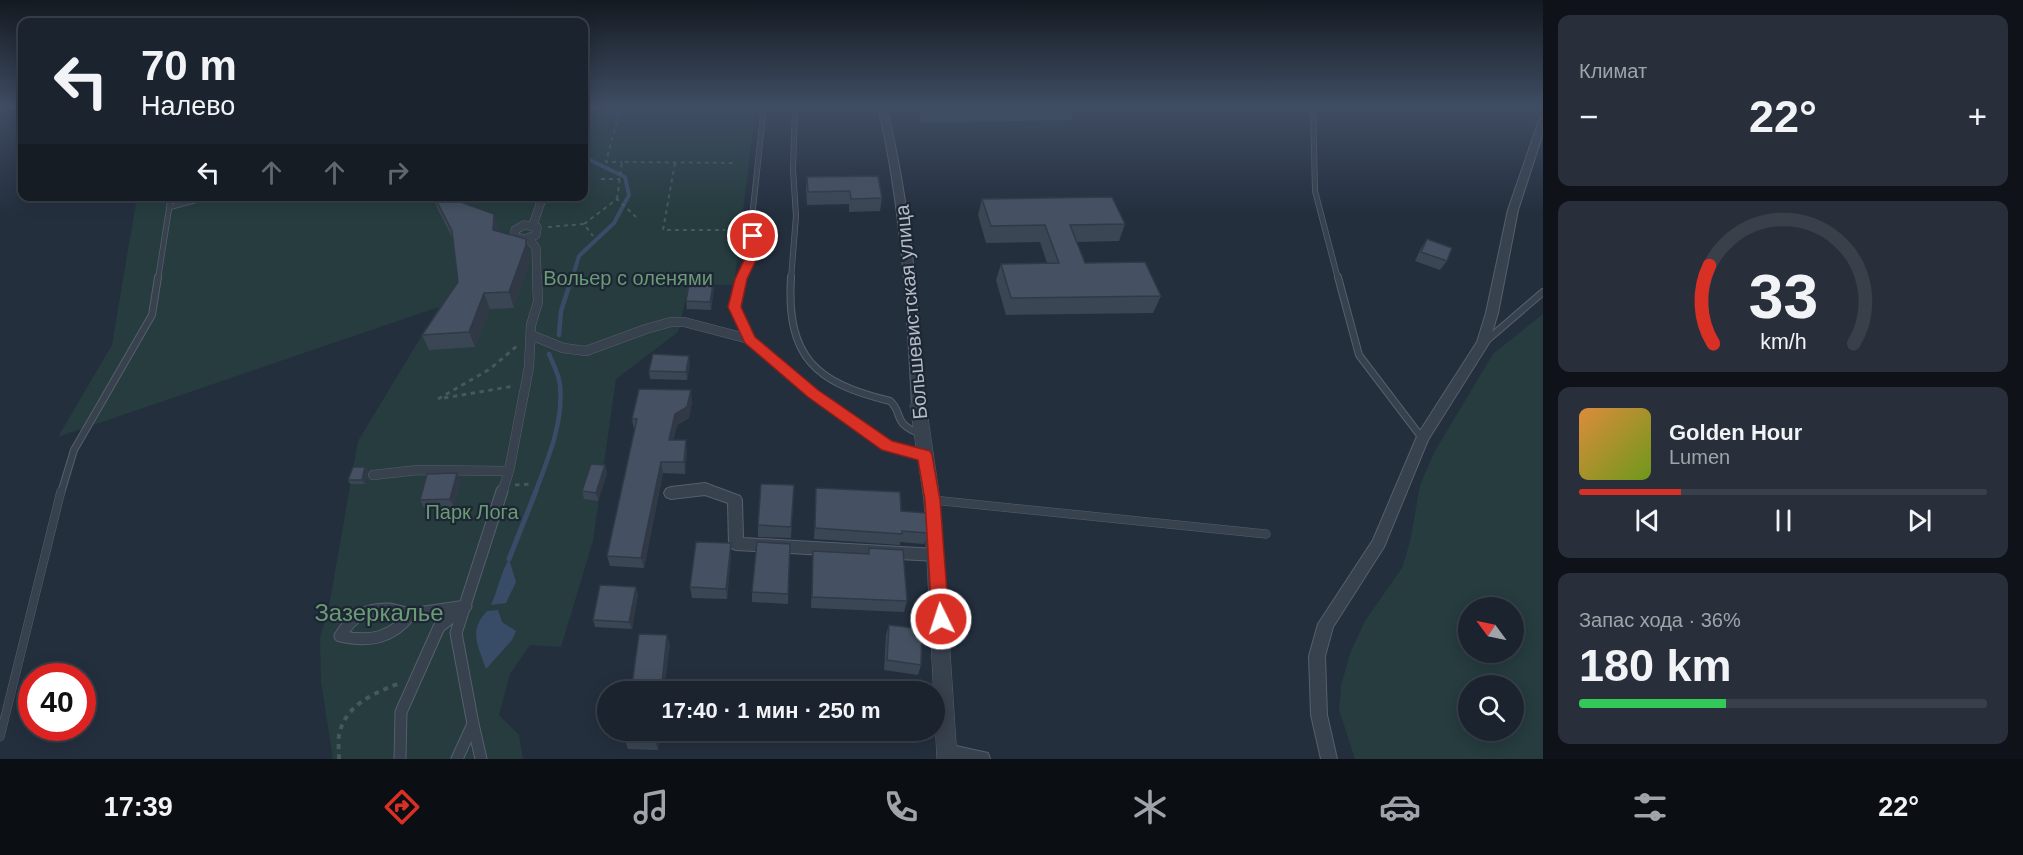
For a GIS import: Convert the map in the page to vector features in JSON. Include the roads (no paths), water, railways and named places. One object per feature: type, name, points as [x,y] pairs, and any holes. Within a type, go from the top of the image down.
[{"type":"street","name":"Большевистская улица","points":[[892,141],[910,256],[918,405],[932,500],[936,555],[934,640],[947,755]]},
{"type":"street","points":[[1325,758],[1317,656],[1326,624],[1379,543],[1422,438],[1483,343],[1492,313],[1513,210],[1536,141]]},
{"type":"street","points":[[535,226],[520,226],[514,232],[518,238],[529,239],[536,235],[535,226],[542,201]]},
{"type":"street","points":[[481,759],[456,633],[505,486],[529,367],[531,334],[538,302],[536,248],[529,239]]},
{"type":"street","points":[[531,334],[563,348],[586,351],[671,322],[684,322],[750,339]]},
{"type":"street","points":[[373,475],[418,470],[509,471]]},
{"type":"street","points":[[670,493],[705,489],[735,500],[736,544],[936,555]]},
{"type":"street","points":[[411,614],[403,625],[375,639],[361,641],[340,636],[345,626],[366,610],[391,607],[411,614],[466,606]]},
{"type":"street","points":[[400,759],[401,712],[439,627],[466,606]]},
{"type":"street","points":[[457,759],[473,724]]},
{"type":"street","points":[[947,755],[982,759]]},
{"type":"lane","points":[[761,141],[752,218],[753,254],[741,279],[734,307],[750,339],[813,394],[888,446],[924,455]]},
{"type":"lane","points":[[794,141],[793,178],[796,220],[791,296],[793,330],[797,344],[817,372],[849,388],[890,401],[894,404],[902,425],[922,435]]},
{"type":"lane","points":[[1314,141],[1315,191],[1359,355],[1422,438]]},
{"type":"lane","points":[[0,737],[56,510],[74,450],[152,315],[171,201]]},
{"type":"lane","points":[[170,207],[192,201]]},
{"type":"lane","points":[[1483,343],[1543,292]]},
{"type":"lane","points":[[932,500],[1266,534]]},
{"type":"water","points":[[509,559],[516,582],[506,603],[491,605],[503,570]]},
{"type":"water","points":[[498,610],[502,622],[516,631],[512,640],[486,669],[476,639],[476,632],[481,618],[487,611]]},
{"type":"waterway","points":[[572,279],[579,256],[614,223],[629,195],[625,177],[588,159]]},
{"type":"waterway","points":[[559,335],[561,311],[572,277]]},
{"type":"waterway","points":[[535,493],[554,440],[560,412],[559,381],[549,354]]},
{"type":"waterway","points":[[509,559],[536,491]]},
{"type":"park label","name":"Вольер с оленями","points":[[628,278]]},
{"type":"park label","name":"Парк Лога","points":[[472,512]]},
{"type":"park label","name":"Зазеркалье","points":[[379,613]]}]
